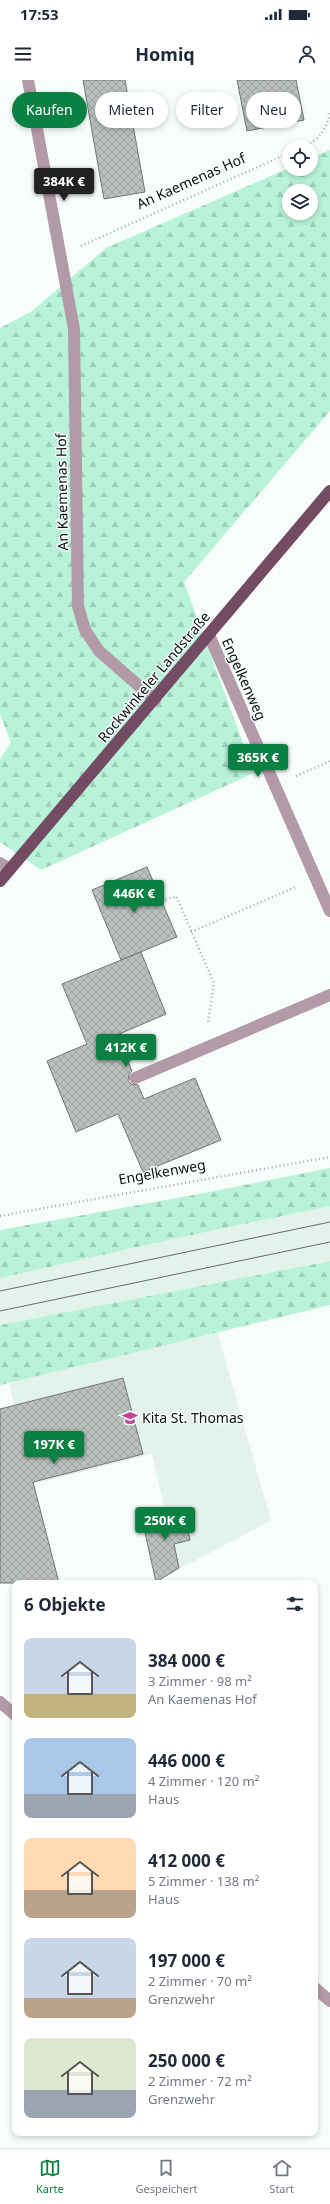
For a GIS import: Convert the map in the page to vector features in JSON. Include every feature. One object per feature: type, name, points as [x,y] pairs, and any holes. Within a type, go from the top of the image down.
[{"type":"main road","name":"Rockwinkeler Landstraße","points":[[0,881],[5,866],[155,700],[330,491]]},
{"type":"street","name":"An Kaemenas Hof","points":[[28,80],[74,329],[78,606],[85,630],[99,651],[155,700]]},
{"type":"street","name":"Engelkenweg","points":[[209,635],[330,911]]},
{"type":"street","points":[[135,1078],[330,995]]},
{"type":"street","points":[[0,1702],[12,1712]]},
{"type":"street","points":[[318,1991],[330,2001]]},
{"type":"path","points":[[317,140],[327,126],[330,113]]},
{"type":"path","name":"An Kaemenas Hof","points":[[61,255],[282,156]]},
{"type":"path","points":[[275,785],[330,761]]},
{"type":"path","points":[[191,932],[316,878]]},
{"type":"path","points":[[162,901],[176,896],[214,983],[204,1049]]},
{"type":"path","name":"Engelkenweg","points":[[0,1216],[330,1157]]},
{"type":"shaded area","points":[[330,1206],[330,1261],[0,1325],[0,1278],[173,1239]]},
{"type":"shaded area","name":"Kita St. Thomas","points":[[217,1331],[271,1521],[179,1569],[152,1454],[34,1484],[9,1383]]},
{"type":"green space","points":[[330,150],[330,411],[184,582],[254,773],[41,870],[0,842],[0,759],[11,742],[0,715],[0,328],[32,311],[106,248],[282,171],[282,176],[318,176],[318,155]]},
{"type":"green space","points":[[330,1168],[330,1206],[173,1239],[0,1278],[0,1230],[194,1195]]},
{"type":"green space","points":[[330,1261],[330,1305],[0,1385],[0,1325]]},
{"type":"building","points":[[83,80],[125,80],[127,92],[95,92],[95,128],[134,128],[145,192],[104,199],[87,103],[87,92],[85,92]]},
{"type":"building","points":[[237,80],[296,80],[298,92],[246,92],[246,126]]},
{"type":"building","points":[[301,105],[304,120],[301,121]]},
{"type":"building","points":[[246,128],[263,128],[247,131]]},
{"type":"building","points":[[147,867],[177,937],[121,960],[92,890]]},
{"type":"building","points":[[141,952],[166,1014],[117,1035],[132,1071],[129,1074],[128,1081],[131,1084],[138,1085],[144,1099],[195,1078],[221,1140],[143,1172],[118,1114],[76,1132],[47,1061],[87,1044],[62,984]]},
{"type":"building","points":[[123,1378],[143,1454],[33,1482],[58,1580],[12,1580],[12,1583],[0,1583],[0,1409]]},
{"type":"building","points":[[183,1510],[190,1540],[174,1544],[179,1568],[159,1580],[156,1580],[142,1519]]},
{"type":"tram line","points":[[0,1291],[330,1222]]},
{"type":"tram line","points":[[0,1311],[330,1242]]},
{"type":"place","name":"Kita St. Thomas","points":[[130,1418]]}]
